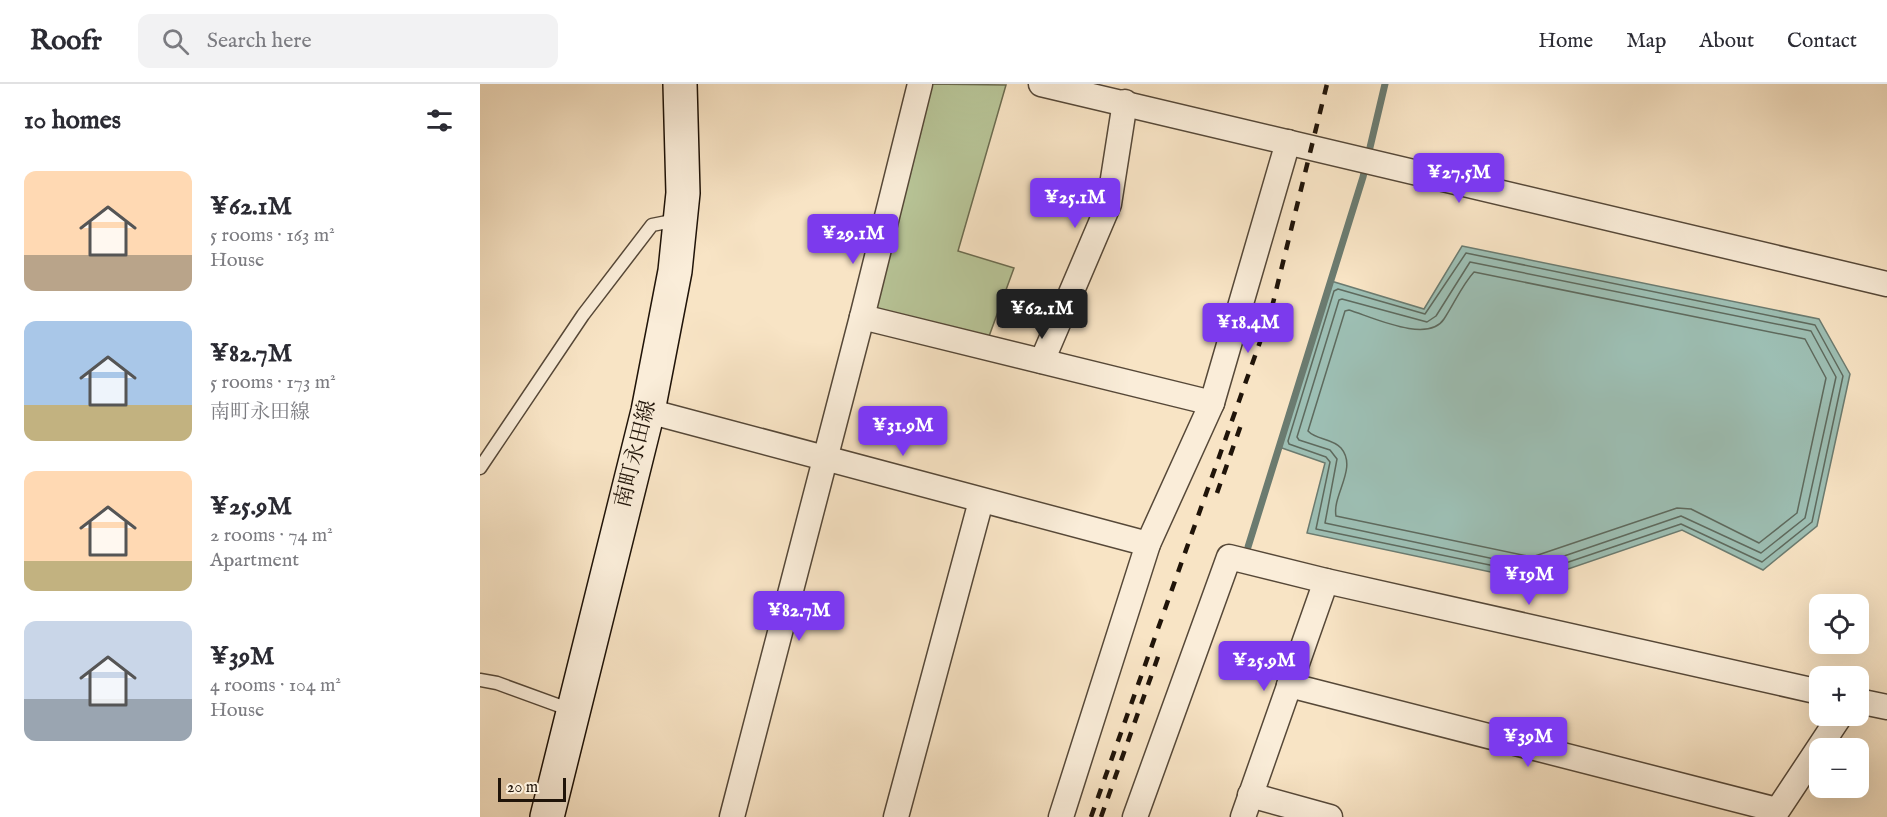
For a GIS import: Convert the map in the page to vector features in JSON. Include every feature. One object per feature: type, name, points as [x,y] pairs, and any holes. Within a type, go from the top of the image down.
[{"type":"street","name":"南町永田線","points":[[547,817],[571,710],[648,411],[675,271],[683,141],[680,84]]},
{"type":"street","points":[[732,817],[920,84]]},
{"type":"street","points":[[1041,84],[1125,102],[1887,284]]},
{"type":"street","points":[[1042,361],[1109,204],[1125,102]]},
{"type":"street","points":[[1061,817],[1148,544],[1212,403],[1288,142]]},
{"type":"street","points":[[862,317],[1212,403]]},
{"type":"street","points":[[648,411],[1148,544]]},
{"type":"street","points":[[896,817],[981,501]]},
{"type":"street","points":[[1135,817],[1229,557],[1809,690]]},
{"type":"street","points":[[1326,581],[1246,806],[1330,817]]},
{"type":"street","points":[[1289,685],[1775,814],[1833,726]]},
{"type":"street","points":[[1869,703],[1887,707]]},
{"type":"lane","points":[[480,468],[583,315],[652,225],[680,219]]},
{"type":"lane","points":[[480,680],[497,683],[571,710]]},
{"type":"green space","points":[[927,84],[1006,85],[958,251],[1014,268],[988,339],[873,310]]},
{"type":"water","points":[[1462,246],[1819,319],[1850,374],[1817,526],[1763,570],[1682,530],[1533,581],[1307,533],[1325,463],[1279,447],[1331,281],[1424,309]]},
{"type":"waterway","points":[[1248,547],[1363,177],[1385,84]]},
{"type":"railway","points":[[1091,817],[1271,311],[1327,84]]},
{"type":"railway","points":[[1217,493],[1242,422]]},
{"type":"railway","points":[[1101,817],[1159,654]]}]
